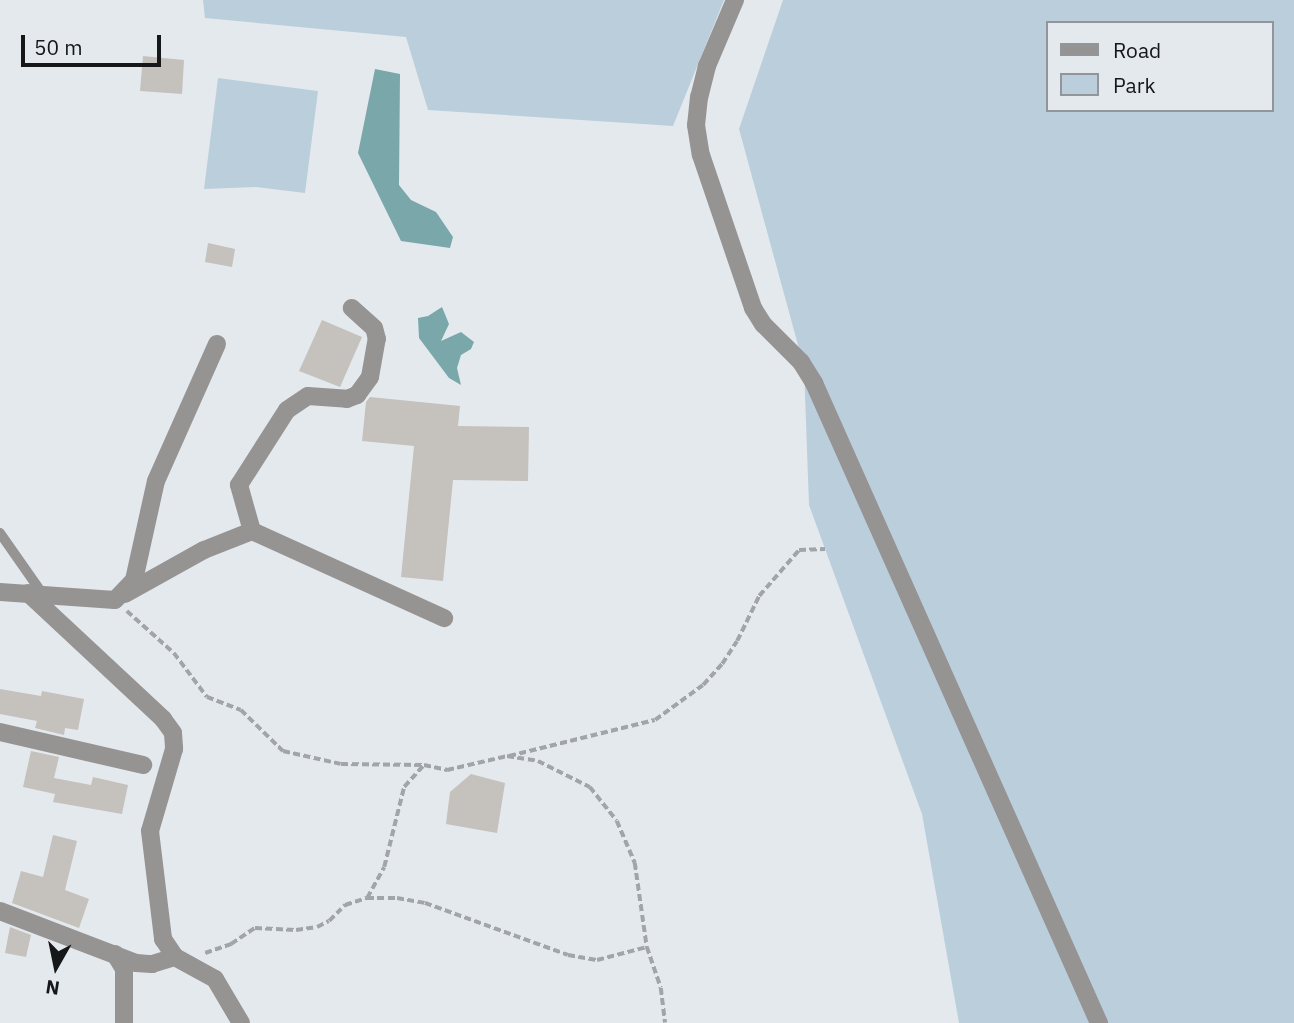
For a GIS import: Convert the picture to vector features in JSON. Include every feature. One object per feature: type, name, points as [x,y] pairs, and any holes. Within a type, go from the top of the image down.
[{"type":"street","points":[[735,0],[707,66],[699,97],[696,125],[701,155],[753,308],[763,324],[801,362],[814,383],[1099,1023]]},
{"type":"street","points":[[252,531],[239,485],[287,410],[308,396],[347,400],[357,396],[370,377],[377,339],[374,328],[352,308]]},
{"type":"street","points":[[115,600],[134,580],[156,481],[217,344]]},
{"type":"street","points":[[0,592],[115,600],[204,550],[252,531],[444,618]]},
{"type":"street","points":[[35,593],[151,707],[173,733],[174,749],[153,814],[150,849],[163,939],[175,957],[215,979],[241,1023]]},
{"type":"street","points":[[0,732],[142,765]]},
{"type":"street","points":[[0,911],[143,964],[175,957]]},
{"type":"street","points":[[115,954],[124,969],[124,1023]]},
{"type":"lane","points":[[0,533],[35,593]]},
{"type":"path","points":[[115,600],[174,653],[207,697],[241,710],[283,751],[341,764],[424,765],[447,770],[655,720],[703,685],[722,664],[737,641],[759,596],[799,551],[825,549]]},
{"type":"path","points":[[507,756],[538,761],[590,787],[617,821],[635,863],[647,947],[661,988],[665,1023]]},
{"type":"path","points":[[367,898],[384,867],[404,787],[424,765]]},
{"type":"path","points":[[175,957],[231,944],[255,928],[296,930],[317,926],[329,921],[345,905],[367,898],[397,898],[425,903],[568,955],[597,960],[647,947]]},
{"type":"green space","points":[[203,0],[724,0],[673,126],[428,110],[406,37],[205,18]]},
{"type":"green space","points":[[783,0],[1294,0],[1294,1023],[959,1023],[922,814],[809,505],[804,367],[739,129]]},
{"type":"green space","points":[[218,78],[318,91],[305,193],[256,187],[204,189]]},
{"type":"shaded area","points":[[375,69],[400,74],[399,185],[411,200],[436,212],[453,237],[450,248],[401,241],[358,153]]},
{"type":"shaded area","points":[[442,307],[449,324],[441,341],[461,332],[474,342],[471,349],[461,355],[457,368],[461,385],[449,378],[419,338],[418,318],[428,316]]},
{"type":"building","points":[[143,56],[184,60],[182,94],[140,91]]},
{"type":"building","points":[[208,243],[235,249],[232,267],[205,262]]},
{"type":"building","points":[[322,320],[362,337],[340,387],[299,371]]},
{"type":"building","points":[[370,397],[460,406],[458,426],[529,427],[528,481],[453,480],[443,581],[401,577],[414,446],[362,441],[366,402]]},
{"type":"building","points":[[0,689],[41,696],[42,691],[84,699],[78,730],[65,728],[64,735],[35,728],[37,721],[0,714]]},
{"type":"building","points":[[31,751],[59,757],[54,778],[91,785],[93,777],[128,785],[122,814],[53,802],[55,794],[23,787]]},
{"type":"building","points":[[471,774],[505,783],[497,833],[446,824],[450,792]]},
{"type":"building","points":[[53,835],[77,841],[65,890],[89,899],[79,928],[12,903],[21,871],[43,877]]},
{"type":"building","points":[[10,927],[31,935],[26,957],[5,953]]}]
